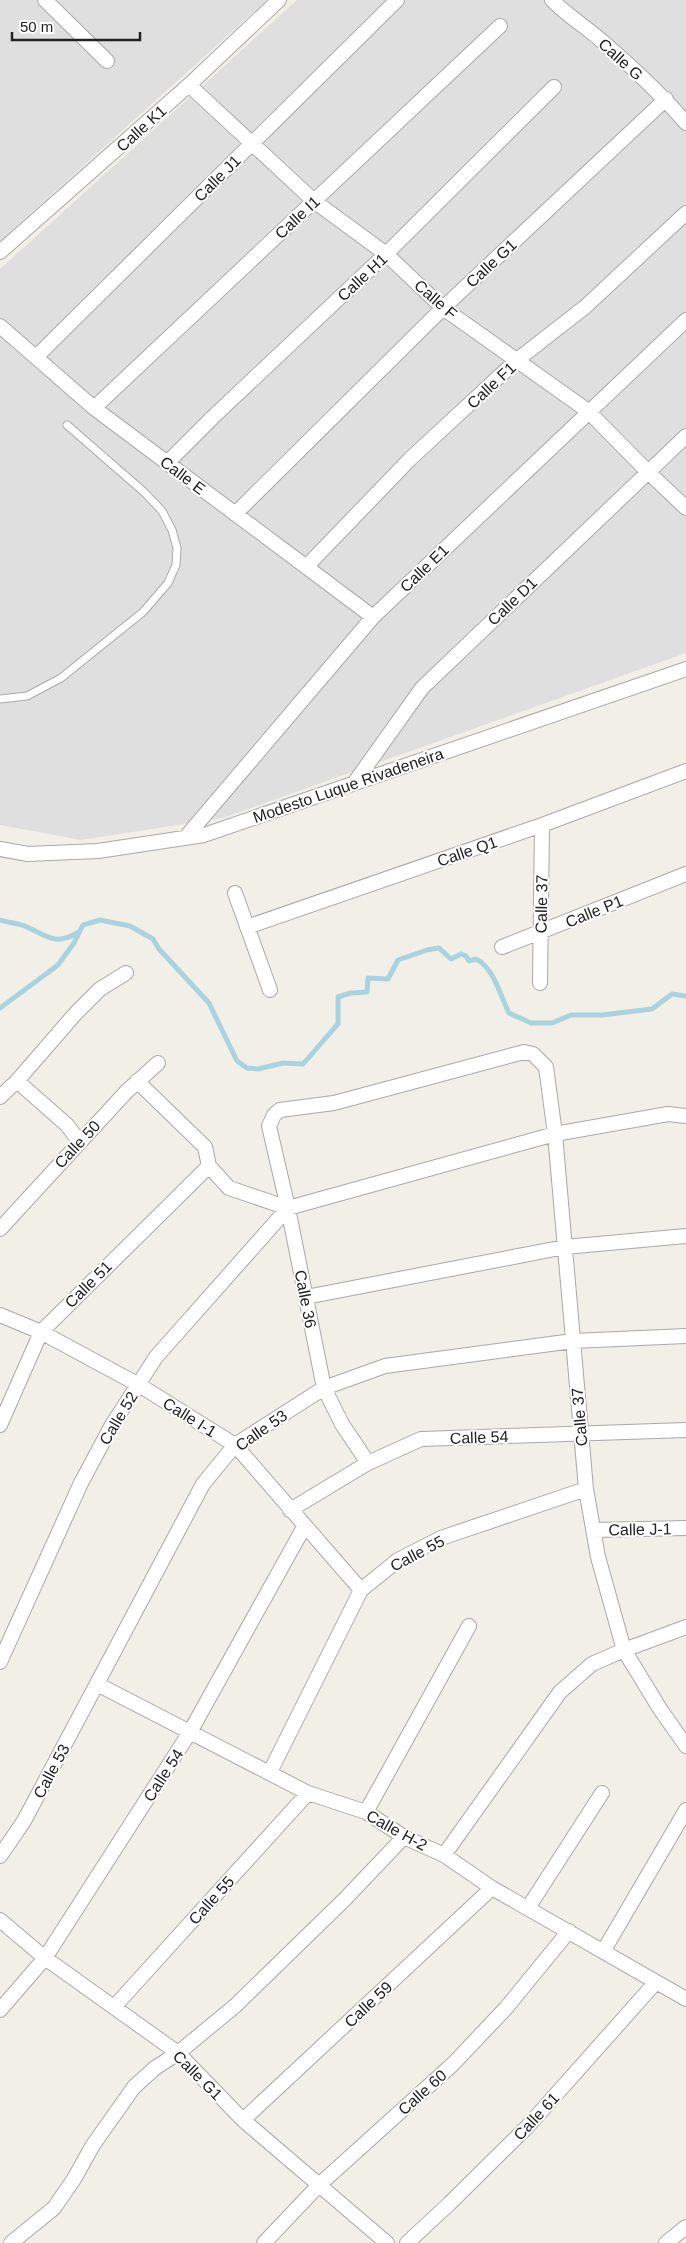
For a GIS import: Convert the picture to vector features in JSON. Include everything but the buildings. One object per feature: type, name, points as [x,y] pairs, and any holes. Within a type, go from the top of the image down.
[{"type":"street","points":[[44,0],[107,61]]},
{"type":"street","name":"Calle K1","points":[[0,252],[189,85],[279,0]]},
{"type":"street","name":"Calle J1","points":[[36,357],[397,0]]},
{"type":"street","name":"Calle G","points":[[552,0],[569,17],[602,41],[666,99],[686,123]]},
{"type":"street","name":"Calle I1","points":[[94,408],[500,26]]},
{"type":"street","name":"Calle F","points":[[189,85],[314,201],[386,254],[443,308],[588,411],[686,508]]},
{"type":"street","name":"Calle H1","points":[[167,463],[213,417],[386,254],[554,87]]},
{"type":"street","name":"Calle G1","points":[[235,514],[443,308],[666,99]]},
{"type":"street","name":"Calle F1","points":[[306,567],[410,459],[517,360],[585,307],[686,213]]},
{"type":"street","name":"Calle E1","points":[[185,838],[372,617],[686,320]]},
{"type":"street","name":"Calle E","points":[[0,326],[94,408],[372,617]]},
{"type":"street","name":"Calle D1","points":[[355,782],[422,688],[647,471],[686,436]]},
{"type":"street","name":"Modesto Luque Rivadeneira","points":[[0,849],[28,854],[98,851],[204,834],[686,669]]},
{"type":"street","name":"Calle Q1","points":[[247,926],[542,825],[686,771]]},
{"type":"street","name":"Calle 37","points":[[540,982],[542,825]]},
{"type":"street","name":"Calle P1","points":[[502,947],[686,874]]},
{"type":"street","points":[[235,893],[270,990]]},
{"type":"street","points":[[0,1097],[100,989],[126,973]]},
{"type":"street","name":"Calle 37","points":[[269,1126],[274,1115],[280,1110],[334,1103],[524,1052],[532,1054],[546,1066],[555,1134],[586,1489],[598,1557],[624,1650],[660,1709],[684,1739]]},
{"type":"street","name":"Calle 50","points":[[0,1230],[79,1141],[137,1081],[158,1063]]},
{"type":"street","points":[[17,1080],[67,1125],[79,1141]]},
{"type":"street","points":[[137,1081],[204,1147],[209,1166],[229,1188],[288,1208],[555,1134],[668,1114],[686,1116]]},
{"type":"street","name":"Calle 36","points":[[269,1126],[288,1208],[324,1388],[342,1424],[368,1462]]},
{"type":"street","name":"Calle 51","points":[[0,1425],[41,1332],[209,1166]]},
{"type":"street","name":"Calle 52","points":[[0,1662],[81,1483],[112,1425],[156,1357],[288,1208]]},
{"type":"street","points":[[306,1297],[564,1247],[686,1236]]},
{"type":"street","name":"Calle I-1","points":[[0,1315],[41,1332],[139,1385],[235,1445],[304,1527],[361,1590]]},
{"type":"street","name":"Calle 53","points":[[0,1856],[24,1821],[204,1484],[235,1445],[324,1388],[385,1366],[573,1341],[686,1336]]},
{"type":"street","name":"Calle 54","points":[[290,1510],[368,1462],[421,1439],[686,1430]]},
{"type":"street","name":"Calle 55","points":[[270,1772],[361,1590],[398,1560],[442,1538],[586,1489]]},
{"type":"street","name":"Calle 54","points":[[0,2010],[45,1958],[190,1732],[304,1527]]},
{"type":"street","name":"Calle J-1","points":[[593,1530],[686,1528]]},
{"type":"street","points":[[366,1812],[469,1626]]},
{"type":"street","points":[[444,1855],[560,1692],[592,1664],[686,1627]]},
{"type":"street","name":"Calle H-2","points":[[96,1684],[308,1793],[366,1812],[404,1837],[444,1855],[492,1888],[604,1950],[686,1999]]},
{"type":"street","name":"Calle 55","points":[[114,2007],[308,1793]]},
{"type":"street","points":[[528,1908],[602,1793]]},
{"type":"street","points":[[604,1950],[686,1810]]},
{"type":"street","points":[[11,2243],[54,2208],[74,2179],[93,2145],[134,2087],[155,2068],[178,2053],[234,2006],[345,1899],[404,1837]]},
{"type":"street","name":"Calle 59","points":[[243,2120],[492,1888]]},
{"type":"street","name":"Calle G1","points":[[0,1920],[45,1958],[178,2053],[243,2120],[387,2243]]},
{"type":"street","name":"Calle 60","points":[[264,2243],[319,2184],[453,2064],[506,2008],[569,1931]]},
{"type":"street","name":"Calle 61","points":[[407,2243],[450,2204],[528,2126],[656,1982]]},
{"type":"street","points":[[666,2243],[686,2227]]},
{"type":"lane","points":[[0,699],[27,696],[61,678],[143,612],[168,583],[176,565],[177,548],[172,530],[162,511],[144,492],[67,425]]},
{"type":"shaded area","points":[[0,0],[267,0],[0,241]]},
{"type":"shaded area","points":[[297,0],[686,0],[686,653],[223,818],[81,840],[0,825],[0,269]]},
{"type":"waterway","points":[[0,920],[24,926],[47,937],[58,939],[64,939],[79,932]]},
{"type":"waterway","points":[[0,1008],[58,965],[74,943],[83,925],[100,920],[130,926],[153,939],[159,949],[209,1003],[237,1061],[247,1068],[258,1069],[283,1063],[303,1064],[338,1024],[338,997],[351,993],[367,992],[368,978],[388,979],[398,960],[439,948],[451,959],[461,954],[466,956],[469,961],[476,959],[482,963],[492,975],[509,1013],[531,1023],[552,1023],[571,1015],[602,1015],[652,1009],[672,994],[686,996]]}]
